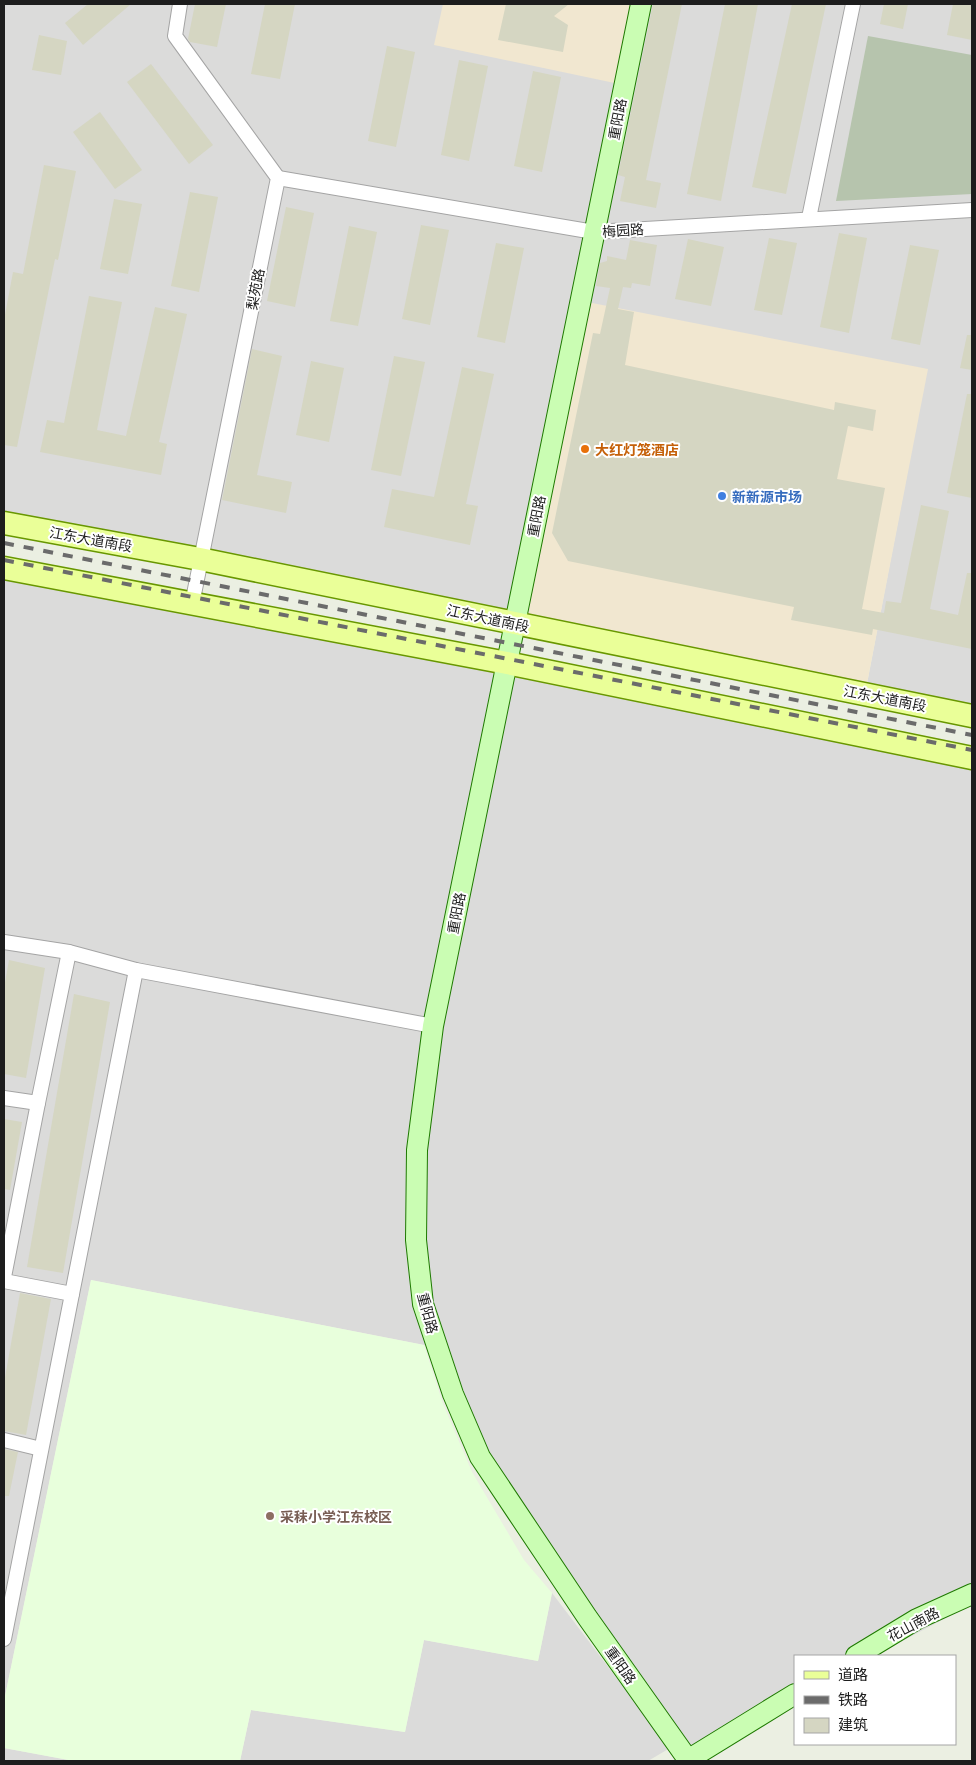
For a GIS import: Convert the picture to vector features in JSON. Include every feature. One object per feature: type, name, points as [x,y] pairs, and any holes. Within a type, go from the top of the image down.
[{"type":"main road","name":"江东大道南段","points":[[4,523],[200,559],[972,716]]},
{"type":"main road","points":[[4,568],[507,663],[972,758]]},
{"type":"street","points":[[180,4],[174,36],[278,178]]},
{"type":"street","name":"重阳路","points":[[640,4],[433,1026],[418,1150],[416,1240],[424,1304],[453,1394],[480,1457],[587,1618],[688,1761]]},
{"type":"street","points":[[809,218],[853,4]]},
{"type":"street","name":"梅园路","points":[[278,178],[594,232],[972,210]]},
{"type":"street","name":"梨苑路","points":[[192,604],[278,178]]},
{"type":"street","points":[[4,942],[69,952],[136,970],[433,1026]]},
{"type":"street","points":[[4,1277],[69,952]]},
{"type":"street","points":[[4,1639],[136,970]]},
{"type":"street","points":[[4,1098],[38,1103]]},
{"type":"street","points":[[4,1281],[72,1294]]},
{"type":"street","points":[[4,1440],[41,1449]]},
{"type":"street","name":"花山南路","points":[[858,1655],[917,1620],[972,1594]]},
{"type":"street","points":[[688,1761],[794,1695]]},
{"type":"shaded area","points":[[4,4],[972,4],[972,716],[865,694],[927,369],[517,617],[4,524]]},
{"type":"shaded area","points":[[443,4],[641,4],[624,85],[434,45]]},
{"type":"shaded area","points":[[868,36],[972,55],[972,194],[836,201]]},
{"type":"shaded area","name":"新新源市场","points":[[582,301],[928,369],[865,694],[516,623]]},
{"type":"shaded area","points":[[4,569],[972,759],[972,1604],[876,1655],[794,1655],[794,1699],[689,1755],[480,1457],[450,1350],[91,1280],[4,1701]]},
{"type":"shaded area","name":"采秣小学江东校区","points":[[91,1280],[424,1345],[443,1404],[472,1472],[524,1560],[552,1593],[538,1661],[424,1640],[405,1732],[251,1710],[240,1761],[74,1761],[4,1748],[4,1701]]},
{"type":"shaded area","points":[[552,1593],[670,1748],[648,1761],[240,1761],[251,1710],[405,1732],[424,1640],[538,1661]]},
{"type":"shaded area","points":[[4,1748],[74,1761],[4,1761]]},
{"type":"building","points":[[88,4],[131,4],[83,45],[65,23]]},
{"type":"building","points":[[195,4],[226,4],[217,47],[190,42],[188,39]]},
{"type":"building","points":[[265,4],[295,4],[280,79],[251,74]]},
{"type":"building","points":[[506,4],[569,4],[554,16],[568,25],[563,52],[498,40]]},
{"type":"building","points":[[653,4],[682,4],[646,180],[661,183],[656,208],[620,201],[625,177],[618,175]]},
{"type":"building","points":[[725,4],[758,4],[721,201],[687,194]]},
{"type":"building","points":[[792,4],[826,4],[786,194],[752,187]]},
{"type":"building","points":[[884,4],[908,4],[903,29],[880,24]]},
{"type":"building","points":[[953,4],[972,4],[972,40],[947,35]]},
{"type":"building","points":[[39,35],[67,41],[61,75],[32,70]]},
{"type":"building","points":[[387,46],[415,52],[396,147],[368,141]]},
{"type":"building","points":[[459,60],[488,66],[469,161],[441,155]]},
{"type":"building","points":[[151,64],[213,145],[189,164],[127,82]]},
{"type":"building","points":[[533,71],[561,77],[542,172],[514,166]]},
{"type":"building","points":[[100,112],[142,170],[115,189],[73,132]]},
{"type":"building","points":[[44,165],[76,171],[58,260],[55,259],[17,447],[4,445],[4,320],[13,272],[23,274]]},
{"type":"building","points":[[190,192],[218,197],[199,292],[171,286]]},
{"type":"building","points":[[114,199],[142,204],[128,274],[100,269]]},
{"type":"building","points":[[286,207],[314,213],[295,307],[267,301]]},
{"type":"building","points":[[421,225],[449,230],[430,325],[402,319]]},
{"type":"building","points":[[349,226],[377,232],[358,326],[330,321]]},
{"type":"building","points":[[839,233],[867,238],[849,333],[820,327]]},
{"type":"building","points":[[769,238],[797,243],[782,315],[754,310]]},
{"type":"building","points":[[688,239],[724,247],[711,306],[675,299]]},
{"type":"building","points":[[630,240],[657,245],[650,286],[632,283],[631,288],[623,287],[618,309],[634,312],[625,365],[834,410],[835,402],[876,410],[873,431],[848,426],[837,479],[885,488],[862,609],[884,613],[886,601],[901,603],[921,505],[949,511],[930,609],[958,615],[967,573],[972,573],[972,649],[873,629],[872,635],[791,620],[794,607],[568,561],[552,533],[593,333],[600,334],[610,288],[596,286],[600,263],[607,261],[607,256],[626,260]]},
{"type":"building","points":[[496,243],[524,248],[505,343],[477,337]]},
{"type":"building","points":[[910,245],[939,250],[920,345],[891,339]]},
{"type":"building","points":[[89,296],[122,302],[97,430],[126,436],[155,307],[187,314],[159,442],[167,444],[161,475],[40,452],[47,420],[64,423]]},
{"type":"building","points":[[967,335],[972,335],[972,370],[960,368]]},
{"type":"building","points":[[252,349],[282,356],[257,475],[292,482],[286,513],[222,500]]},
{"type":"building","points":[[394,356],[425,362],[401,476],[371,470]]},
{"type":"building","points":[[311,361],[344,368],[329,442],[296,435]]},
{"type":"building","points":[[462,367],[494,374],[466,504],[478,506],[470,545],[384,527],[392,489],[434,497]]},
{"type":"building","points":[[967,394],[972,394],[972,498],[947,493]]},
{"type":"building","points":[[9,960],[45,968],[26,1078],[4,1074],[4,988]]},
{"type":"building","points":[[74,994],[110,1002],[63,1273],[27,1267]]},
{"type":"building","points":[[4,1119],[22,1122],[10,1190],[4,1189]]},
{"type":"building","points":[[20,1293],[51,1299],[26,1435],[4,1431],[4,1383]]},
{"type":"building","points":[[4,1449],[18,1452],[9,1496],[4,1496]]},
{"type":"railway","points":[[4,543],[972,735]]},
{"type":"railway","points":[[4,560],[972,750]]},
{"type":"place","name":"大红灯笼酒店","points":[[585,449]]},
{"type":"place","name":"新新源市场","points":[[722,496]]},
{"type":"place","name":"采秣小学江东校区","points":[[270,1516]]}]
